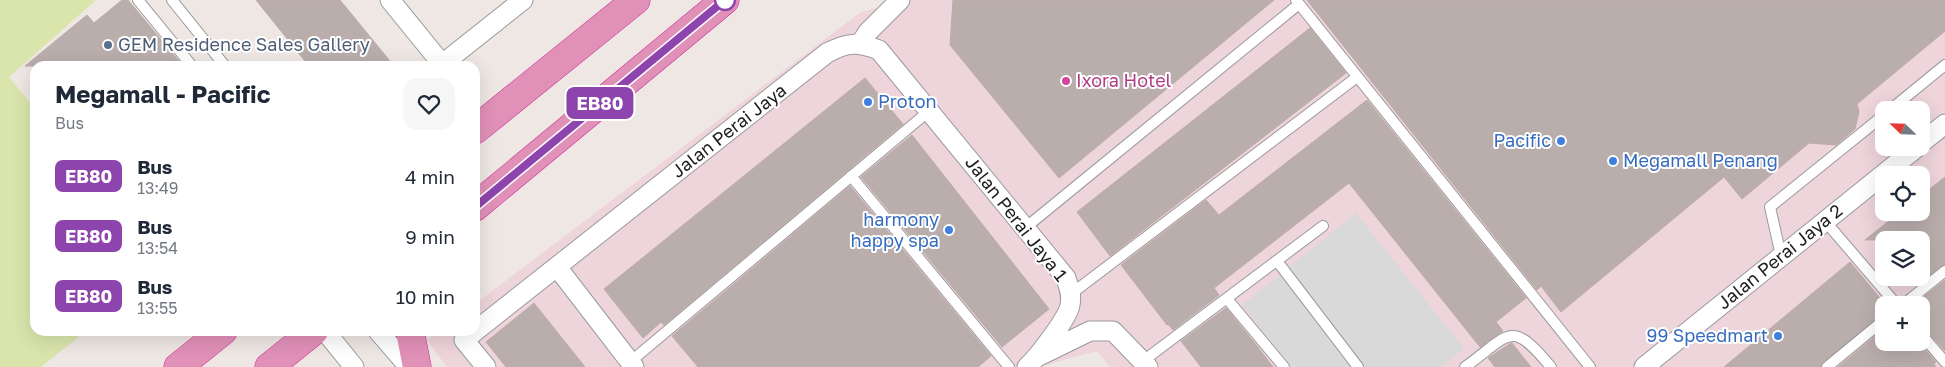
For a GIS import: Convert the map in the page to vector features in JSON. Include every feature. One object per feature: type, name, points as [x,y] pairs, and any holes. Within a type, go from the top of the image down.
[{"type":"highway","points":[[480,126],[615,11],[636,0]]},
{"type":"highway","points":[[480,203],[725,0]]},
{"type":"highway","points":[[178,367],[217,336]]},
{"type":"highway","points":[[269,367],[308,336]]},
{"type":"highway","points":[[411,336],[417,367]]},
{"type":"street","points":[[390,0],[438,61]]},
{"type":"street","points":[[446,61],[523,0]]},
{"type":"street","points":[[860,44],[868,32],[900,0]]},
{"type":"street","name":"Jalan Perai Jaya 1","points":[[860,44],[879,50],[1066,278],[1071,294],[1070,308],[1033,362]]},
{"type":"street","name":"Jalan Perai Jaya","points":[[480,327],[827,53],[842,45],[860,44]]},
{"type":"street","points":[[1930,136],[1945,124]]},
{"type":"street","name":"Jalan Perai Jaya 2","points":[[1644,367],[1906,156]]},
{"type":"street","points":[[556,267],[632,364]]},
{"type":"street","name":"Jalan Perai Jaya 1","points":[[1033,362],[1090,330],[1114,331],[1146,364]]},
{"type":"street","points":[[329,336],[354,367]]},
{"type":"street","points":[[382,336],[409,367]]},
{"type":"street","name":"Jalan Perai Jaya","points":[[469,336],[464,340],[486,367]]},
{"type":"lane","points":[[138,0],[188,61]]},
{"type":"lane","points":[[172,0],[221,61]]},
{"type":"lane","points":[[1025,228],[1298,2],[1590,367]]},
{"type":"lane","points":[[1901,101],[1945,65]]},
{"type":"lane","points":[[1071,294],[1357,77]]},
{"type":"lane","points":[[632,364],[929,111]]},
{"type":"lane","points":[[1781,256],[1770,206],[1875,122]]},
{"type":"lane","points":[[851,176],[1008,367]]},
{"type":"lane","points":[[1825,221],[1889,296]]},
{"type":"lane","points":[[1146,364],[1324,226]]},
{"type":"lane","points":[[1277,261],[1358,367]]},
{"type":"lane","points":[[1914,296],[1945,271]]},
{"type":"lane","points":[[1228,300],[1284,367]]},
{"type":"lane","points":[[1827,367],[1875,327]]},
{"type":"lane","points":[[1465,367],[1509,335],[1520,335],[1532,344],[1551,367]]},
{"type":"lane","points":[[1930,344],[1945,362]]},
{"type":"shaded area","points":[[911,0],[1945,0],[1945,367],[1110,367],[1097,351],[1037,367],[447,367],[427,340],[432,336],[480,336],[480,300],[861,12]]},
{"type":"shaded area","points":[[1356,213],[1464,349],[1441,367],[1291,367],[1242,305]]},
{"type":"green space","points":[[0,0],[96,0],[9,77],[30,103],[30,336],[80,336],[41,367],[0,367]]},
{"type":"building","name":"GEM Residence Sales Gallery","points":[[122,0],[128,0],[179,61],[31,61],[87,15],[94,23]]},
{"type":"building","points":[[256,0],[340,0],[390,61],[305,61]]},
{"type":"building","points":[[953,0],[1274,0],[1059,178],[950,45]]},
{"type":"building","name":"Megamall Penang","points":[[1307,0],[1945,0],[1945,31],[1857,104],[1859,112],[1855,129],[1836,145],[1809,143],[1742,199],[1724,177],[1561,312],[1541,286],[1537,290]]},
{"type":"building","points":[[1310,28],[1346,73],[1110,256],[1077,212]]},
{"type":"building","points":[[865,78],[903,124],[664,325],[661,322],[643,338],[604,289]]},
{"type":"building","points":[[1367,100],[1526,298],[1496,322],[1503,331],[1480,347],[1349,183],[1214,288],[1219,295],[1173,330],[1167,325],[1121,265],[1206,200],[1219,215]]},
{"type":"building","points":[[912,135],[1049,309],[1002,347],[861,177]]},
{"type":"building","points":[[1945,177],[1945,264],[1930,275],[1930,231],[1876,231],[1889,221],[1930,221],[1930,189]]},
{"type":"building","points":[[850,186],[991,356],[978,367],[698,367],[672,336]]},
{"type":"building","points":[[1875,232],[1875,240],[1865,240]]},
{"type":"building","points":[[1850,262],[1878,296],[1875,296],[1875,320],[1823,362],[1820,367],[1724,367]]},
{"type":"building","points":[[1945,280],[1945,351],[1930,334],[1930,296],[1925,296]]},
{"type":"building","points":[[534,303],[585,367],[506,367],[486,342]]},
{"type":"building","points":[[1226,308],[1273,367],[1201,367],[1181,341]]},
{"type":"building","points":[[1875,336],[1875,351],[1926,351],[1936,362],[1934,364],[1936,367],[1838,367]]},
{"type":"building","points":[[1511,343],[1531,367],[1495,367],[1488,358]]},
{"type":"bus line","name":"EB80","points":[[480,203],[725,0]]},
{"type":"place","name":"GEM Residence Sales Gallery","points":[[108,45]]},
{"type":"place","name":"Ixora Hotel","points":[[1066,81]]},
{"type":"place","name":"Proton","points":[[868,102]]},
{"type":"place","name":"Pacific","points":[[1561,141]]},
{"type":"place","name":"Megamall Penang","points":[[1613,161]]},
{"type":"place","name":"harmony happy spa","points":[[949,230]]},
{"type":"place","name":"99 Speedmart","points":[[1778,336]]}]
